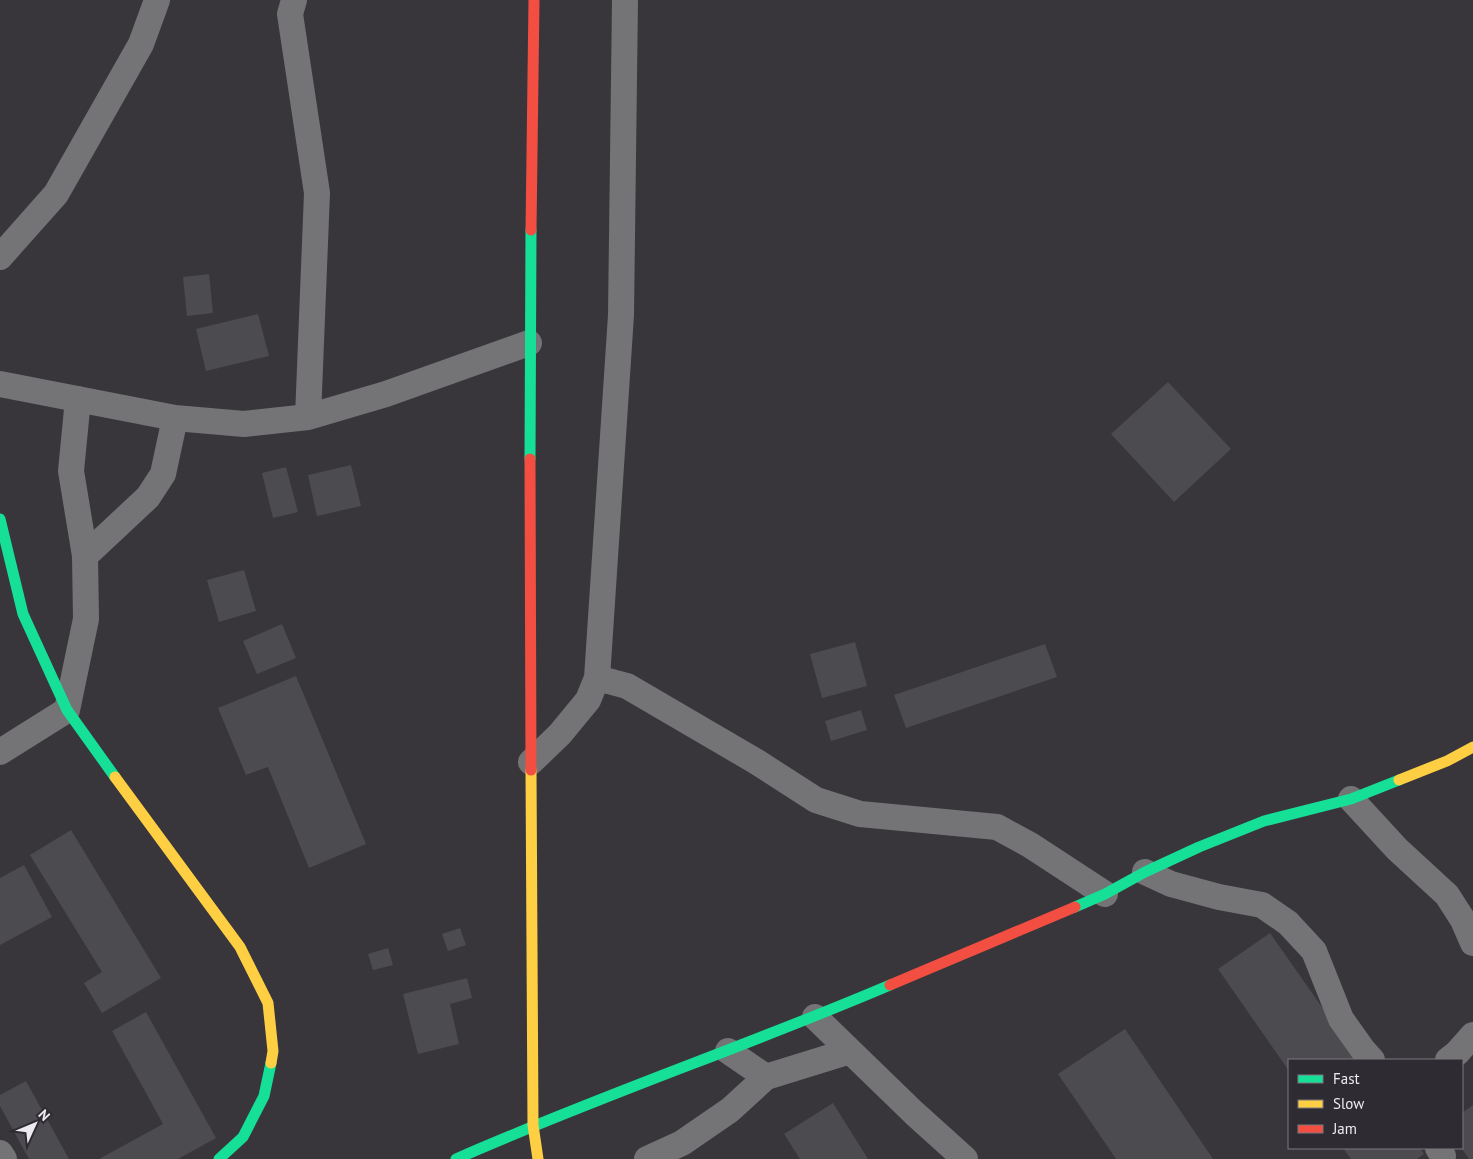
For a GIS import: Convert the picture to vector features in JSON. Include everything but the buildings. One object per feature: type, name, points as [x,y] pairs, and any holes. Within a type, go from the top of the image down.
[{"type":"street","points":[[0,257],[56,194],[141,44],[157,0]]},
{"type":"street","points":[[294,0],[290,14],[317,193],[308,417]]},
{"type":"street","points":[[534,0],[529,343],[533,1125],[538,1159]]},
{"type":"street","points":[[531,762],[560,734],[588,700],[597,678],[621,315],[625,0]]},
{"type":"street","points":[[0,384],[175,418],[244,424],[308,417],[386,394],[529,343]]},
{"type":"street","points":[[0,752],[68,710],[86,619],[85,556],[71,471],[78,398]]},
{"type":"street","points":[[85,556],[141,504],[153,490],[163,474],[175,418]]},
{"type":"street","points":[[0,519],[23,614],[68,710],[167,849],[240,947],[268,1003],[274,1052],[264,1096],[243,1137],[219,1159]]},
{"type":"street","points":[[597,678],[627,686],[757,762],[816,800],[860,814],[997,827],[1030,845],[1105,894]]},
{"type":"street","points":[[456,1159],[533,1125],[815,1017],[1105,894],[1145,872],[1198,847],[1264,821],[1351,799],[1447,761],[1473,747]]},
{"type":"street","points":[[1351,799],[1397,849],[1447,895],[1464,920],[1473,943]]},
{"type":"street","points":[[1145,872],[1171,884],[1262,904],[1288,923],[1314,951],[1341,1019],[1371,1059]]},
{"type":"street","points":[[815,1017],[914,1113],[966,1159]]},
{"type":"street","points":[[1449,1059],[1458,1053],[1473,1035]]},
{"type":"street","points":[[728,1051],[766,1077]]},
{"type":"street","points":[[647,1159],[682,1144],[730,1110],[766,1077],[850,1051]]},
{"type":"street","points":[[0,1153],[4,1159]]},
{"type":"traffic: fast","points":[[530,459],[531,230]]},
{"type":"traffic: fast","points":[[0,519],[23,614],[67,710],[115,777]]},
{"type":"traffic: fast","points":[[1075,907],[1199,847],[1264,821],[1351,799],[1399,780]]},
{"type":"traffic: fast","points":[[456,1159],[564,1114],[890,985]]},
{"type":"traffic: fast","points":[[219,1159],[243,1137],[264,1096],[271,1063]]},
{"type":"traffic: slow","points":[[1399,780],[1447,761],[1473,747]]},
{"type":"traffic: slow","points":[[531,770],[533,1125],[538,1159]]},
{"type":"traffic: slow","points":[[115,777],[240,947],[268,1003],[273,1051],[271,1063]]},
{"type":"traffic: jam","points":[[531,230],[534,0]]},
{"type":"traffic: jam","points":[[530,459],[531,770]]},
{"type":"traffic: jam","points":[[890,985],[1075,907]]}]
